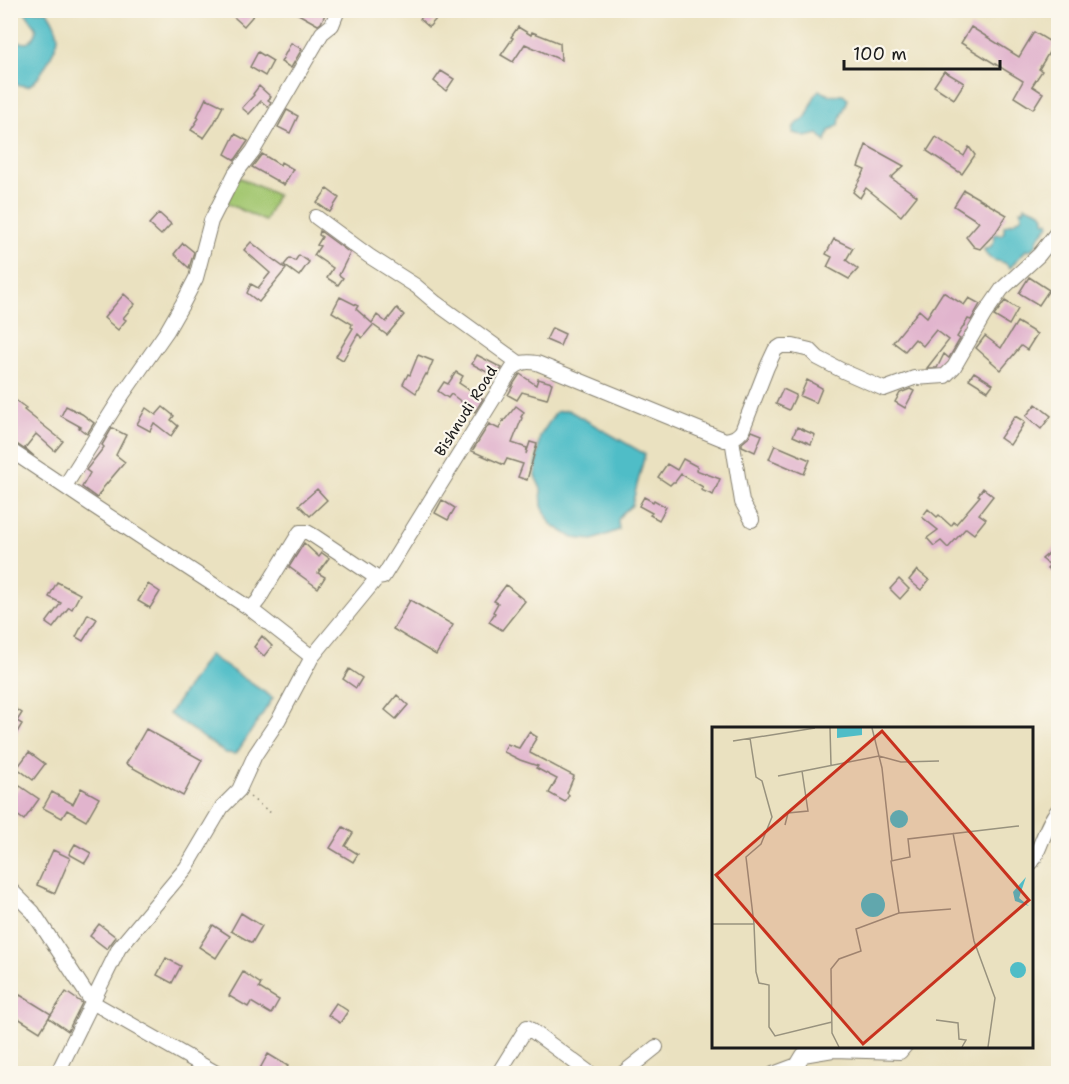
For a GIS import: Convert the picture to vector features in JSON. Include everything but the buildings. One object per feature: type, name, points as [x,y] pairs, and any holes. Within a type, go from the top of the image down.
[{"type":"street","points":[[65,486],[123,394],[167,331],[196,278],[211,221],[235,174],[253,151],[322,33],[332,25],[338,10]]},
{"type":"street","points":[[315,217],[416,286],[519,363]]},
{"type":"street","points":[[752,520],[742,502],[732,439],[742,431],[775,350],[786,345],[810,350],[818,358],[884,389],[914,378],[945,376],[954,367],[1002,289],[1039,255],[1059,231]]},
{"type":"street","name":"Bishnudi Road","points":[[57,1074],[119,948],[186,868],[222,807],[239,790],[255,754],[279,719],[312,657],[377,578],[387,572],[512,369],[519,363],[537,363],[725,440],[732,439]]},
{"type":"street","points":[[10,450],[249,608],[312,657]]},
{"type":"street","points":[[249,608],[260,600],[267,584],[300,532],[307,532],[315,536],[377,578]]},
{"type":"street","points":[[1033,860],[1051,818],[1059,810]]},
{"type":"street","points":[[10,889],[33,912],[92,1002],[218,1074]]},
{"type":"street","points":[[498,1074],[527,1027],[591,1074]]},
{"type":"street","points":[[622,1074],[656,1047]]},
{"type":"street","points":[[773,1074],[797,1065],[804,1055],[833,1050],[900,1052],[904,1048]]},
{"type":"path","points":[[239,790],[271,813]]},
{"type":"green space","points":[[238,177],[277,195],[265,221],[226,203]]},
{"type":"water","points":[[25,11],[47,11],[58,37],[46,66],[36,80],[28,86],[18,85],[10,80],[11,41],[27,43],[36,34],[35,27]]},
{"type":"water","points":[[819,90],[829,95],[843,95],[848,99],[839,125],[829,131],[826,142],[818,134],[806,137],[793,133],[795,125],[807,115]]},
{"type":"water","points":[[1025,206],[1041,212],[1044,221],[1049,221],[1049,225],[1038,238],[1036,245],[1026,250],[1010,268],[1005,263],[989,257],[984,249],[990,248],[995,239],[994,234],[1001,235],[1004,232],[1004,226],[1022,216],[1021,210],[1024,210]]},
{"type":"water","points":[[568,410],[645,454],[632,505],[619,517],[619,530],[593,540],[573,538],[551,524],[542,506],[541,489],[535,476],[540,436],[556,412]]},
{"type":"water","points":[[209,655],[273,698],[236,754],[226,753],[169,714]]}]
